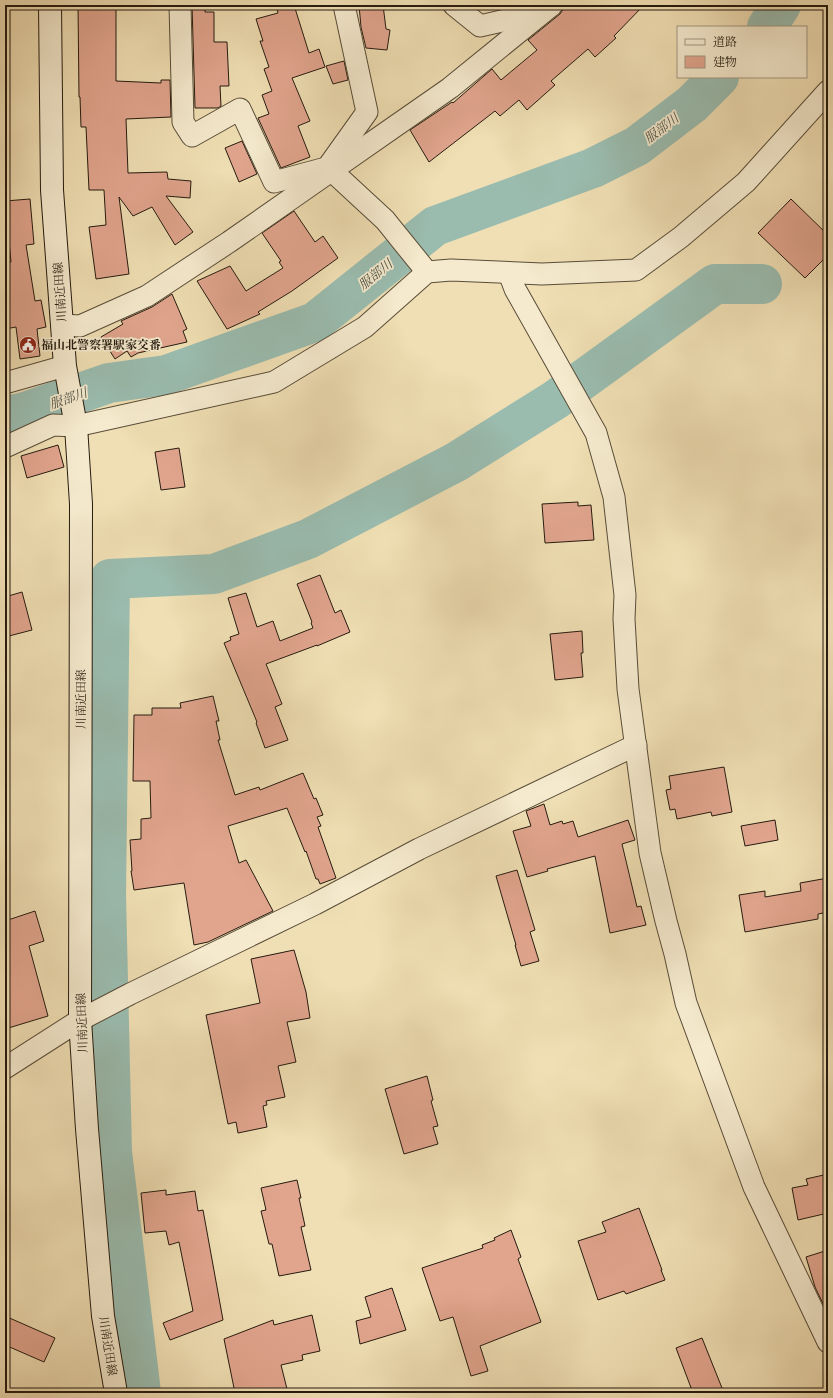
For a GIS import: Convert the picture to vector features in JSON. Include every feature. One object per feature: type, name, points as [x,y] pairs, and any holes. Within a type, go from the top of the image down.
[{"type":"main road","name":"川南近田線","points":[[50,5],[52,190],[66,369],[75,419],[81,504],[82,803],[80,1020],[87,1129],[103,1316],[116,1393]]},
{"type":"street","points":[[180,5],[182,122],[192,136],[240,110],[274,182],[329,170],[368,112],[344,5]]},
{"type":"street","points":[[454,5],[480,26],[550,8]]},
{"type":"street","points":[[62,325],[80,326],[147,296],[229,242],[329,170],[450,88],[550,8]]},
{"type":"street","points":[[5,447],[52,425],[75,419],[274,382],[365,327],[425,270],[542,274],[636,270],[681,237],[746,182],[828,91]]},
{"type":"street","points":[[329,170],[385,220],[425,270]]},
{"type":"street","points":[[509,273],[515,289],[596,433],[614,497],[625,595],[624,619],[628,689],[650,853],[686,1003],[754,1186],[828,1342]]},
{"type":"street","points":[[5,383],[66,369]]},
{"type":"street","points":[[5,1068],[80,1020],[130,994],[315,904],[419,849],[636,745]]},
{"type":"building","points":[[78,5],[116,5],[116,81],[161,83],[161,80],[170,80],[171,117],[126,119],[128,173],[167,172],[168,179],[191,181],[190,198],[166,196],[193,232],[175,245],[152,207],[133,216],[119,197],[129,274],[96,279],[89,227],[106,225],[104,190],[89,190],[86,127],[81,127],[79,97]]},
{"type":"building","points":[[192,5],[205,5],[205,12],[214,12],[214,42],[227,42],[229,86],[220,86],[221,106],[218,108],[195,108]]},
{"type":"building","points":[[276,5],[294,5],[309,53],[319,49],[325,67],[292,78],[310,121],[298,126],[310,157],[281,168],[258,118],[269,114],[262,95],[272,91],[264,69],[269,67],[260,41],[263,41],[256,19],[278,13]]},
{"type":"building","points":[[359,5],[383,5],[386,29],[390,30],[387,50],[366,48],[361,27]]},
{"type":"building","points":[[566,5],[644,5],[614,36],[616,38],[595,57],[588,49],[551,81],[555,85],[527,110],[519,100],[500,116],[495,111],[429,162],[410,130],[452,102],[453,103],[492,69],[501,80],[537,50],[528,40],[560,14]]},
{"type":"building","points":[[344,61],[348,80],[333,84],[326,66]]},
{"type":"building","points":[[242,141],[257,174],[239,182],[225,148]]},
{"type":"building","points":[[30,199],[34,244],[26,245],[35,301],[41,300],[46,327],[37,329],[40,356],[20,359],[16,327],[5,329],[5,262],[11,262],[5,201]]},
{"type":"building","points":[[791,199],[828,235],[828,255],[805,278],[758,233]]},
{"type":"building","points":[[294,211],[315,242],[323,236],[338,258],[292,291],[258,312],[260,314],[227,329],[197,281],[230,266],[246,291],[283,268],[279,262],[281,261],[262,233]]},
{"type":"building","points":[[172,294],[187,329],[183,331],[187,342],[138,353],[131,357],[127,351],[115,359],[101,337],[123,324],[121,321],[152,307]]},
{"type":"building","points":[[58,445],[64,467],[27,478],[21,456]]},
{"type":"building","points":[[179,448],[185,487],[161,490],[155,452]]},
{"type":"building","points":[[578,502],[578,506],[591,505],[594,540],[545,543],[542,504]]},
{"type":"building","points":[[320,575],[335,613],[341,610],[350,632],[317,646],[266,664],[282,704],[275,707],[288,740],[265,748],[256,723],[257,722],[224,643],[231,640],[230,637],[239,634],[228,598],[246,593],[257,627],[273,621],[280,641],[313,628],[297,584]]},
{"type":"building","points":[[22,592],[32,630],[5,637],[5,597]]},
{"type":"building","points":[[582,631],[583,653],[581,653],[583,677],[555,680],[550,634]]},
{"type":"building","points":[[213,696],[219,721],[216,721],[220,740],[218,740],[235,795],[259,787],[260,790],[303,773],[314,799],[316,798],[323,815],[317,817],[321,826],[318,827],[336,878],[320,884],[318,879],[316,879],[306,851],[305,852],[287,808],[228,826],[239,863],[246,860],[273,911],[208,942],[194,945],[184,883],[134,890],[131,871],[130,840],[141,839],[141,819],[151,818],[150,781],[133,781],[134,715],[152,715],[152,708],[181,708],[180,703]]},
{"type":"building","points":[[724,767],[732,812],[712,816],[711,812],[677,819],[675,809],[670,810],[666,790],[671,789],[669,776]]},
{"type":"building","points":[[544,804],[550,825],[562,821],[563,824],[573,821],[578,837],[628,820],[635,840],[622,844],[637,907],[641,906],[646,925],[610,933],[595,856],[547,869],[548,871],[527,877],[513,831],[531,826],[526,811]]},
{"type":"building","points":[[775,820],[778,840],[745,846],[741,826]]},
{"type":"building","points":[[517,870],[535,930],[530,932],[539,961],[521,966],[496,876]]},
{"type":"building","points":[[828,878],[828,912],[818,914],[818,919],[745,932],[739,895],[765,891],[765,897],[801,891],[800,883]]},
{"type":"building","points":[[35,911],[44,941],[29,946],[48,1016],[5,1029],[5,921]]},
{"type":"building","points":[[294,950],[306,992],[310,1018],[287,1022],[296,1062],[278,1066],[285,1097],[266,1101],[267,1105],[263,1106],[267,1127],[238,1133],[236,1122],[228,1124],[206,1015],[260,1003],[251,959]]},
{"type":"building","points":[[427,1076],[433,1100],[431,1101],[438,1126],[433,1127],[438,1144],[404,1154],[385,1089]]},
{"type":"building","points":[[828,1174],[828,1213],[798,1220],[792,1188],[808,1185],[806,1179]]},
{"type":"building","points":[[297,1180],[305,1226],[301,1227],[311,1270],[279,1276],[272,1244],[269,1244],[261,1211],[266,1210],[261,1188]]},
{"type":"building","points":[[166,1190],[166,1195],[195,1191],[198,1211],[203,1210],[223,1320],[170,1340],[163,1323],[193,1311],[179,1242],[169,1245],[166,1231],[145,1233],[141,1193]]},
{"type":"building","points":[[639,1208],[665,1280],[626,1294],[624,1291],[598,1300],[578,1241],[606,1232],[602,1222]]},
{"type":"building","points":[[511,1230],[521,1257],[518,1259],[541,1322],[480,1346],[488,1371],[471,1376],[453,1317],[440,1321],[422,1268],[483,1248],[482,1245],[495,1240],[494,1238]]},
{"type":"building","points":[[828,1250],[828,1314],[815,1287],[806,1257]]},
{"type":"building","points":[[392,1288],[406,1330],[360,1344],[356,1321],[371,1317],[365,1297]]},
{"type":"building","points":[[312,1315],[320,1351],[302,1355],[303,1360],[281,1365],[288,1393],[235,1393],[224,1339],[273,1320],[274,1325]]},
{"type":"building","points":[[5,1316],[55,1338],[44,1362],[5,1345]]},
{"type":"building","points":[[702,1338],[724,1393],[693,1393],[676,1348]]},
{"type":"waterway","name":"服部川","points":[[768,26],[781,5]]},
{"type":"waterway","name":"服部川","points":[[5,416],[25,412],[109,383],[166,375],[315,322],[435,226],[593,168],[637,146],[692,104],[718,78]]},
{"type":"waterway","points":[[141,1393],[112,1152],[106,895],[110,579],[214,574],[308,539],[456,462],[555,400],[715,284],[762,284]]},
{"type":"place","name":"福山北警察署駅家交番","points":[[28,345]]}]
